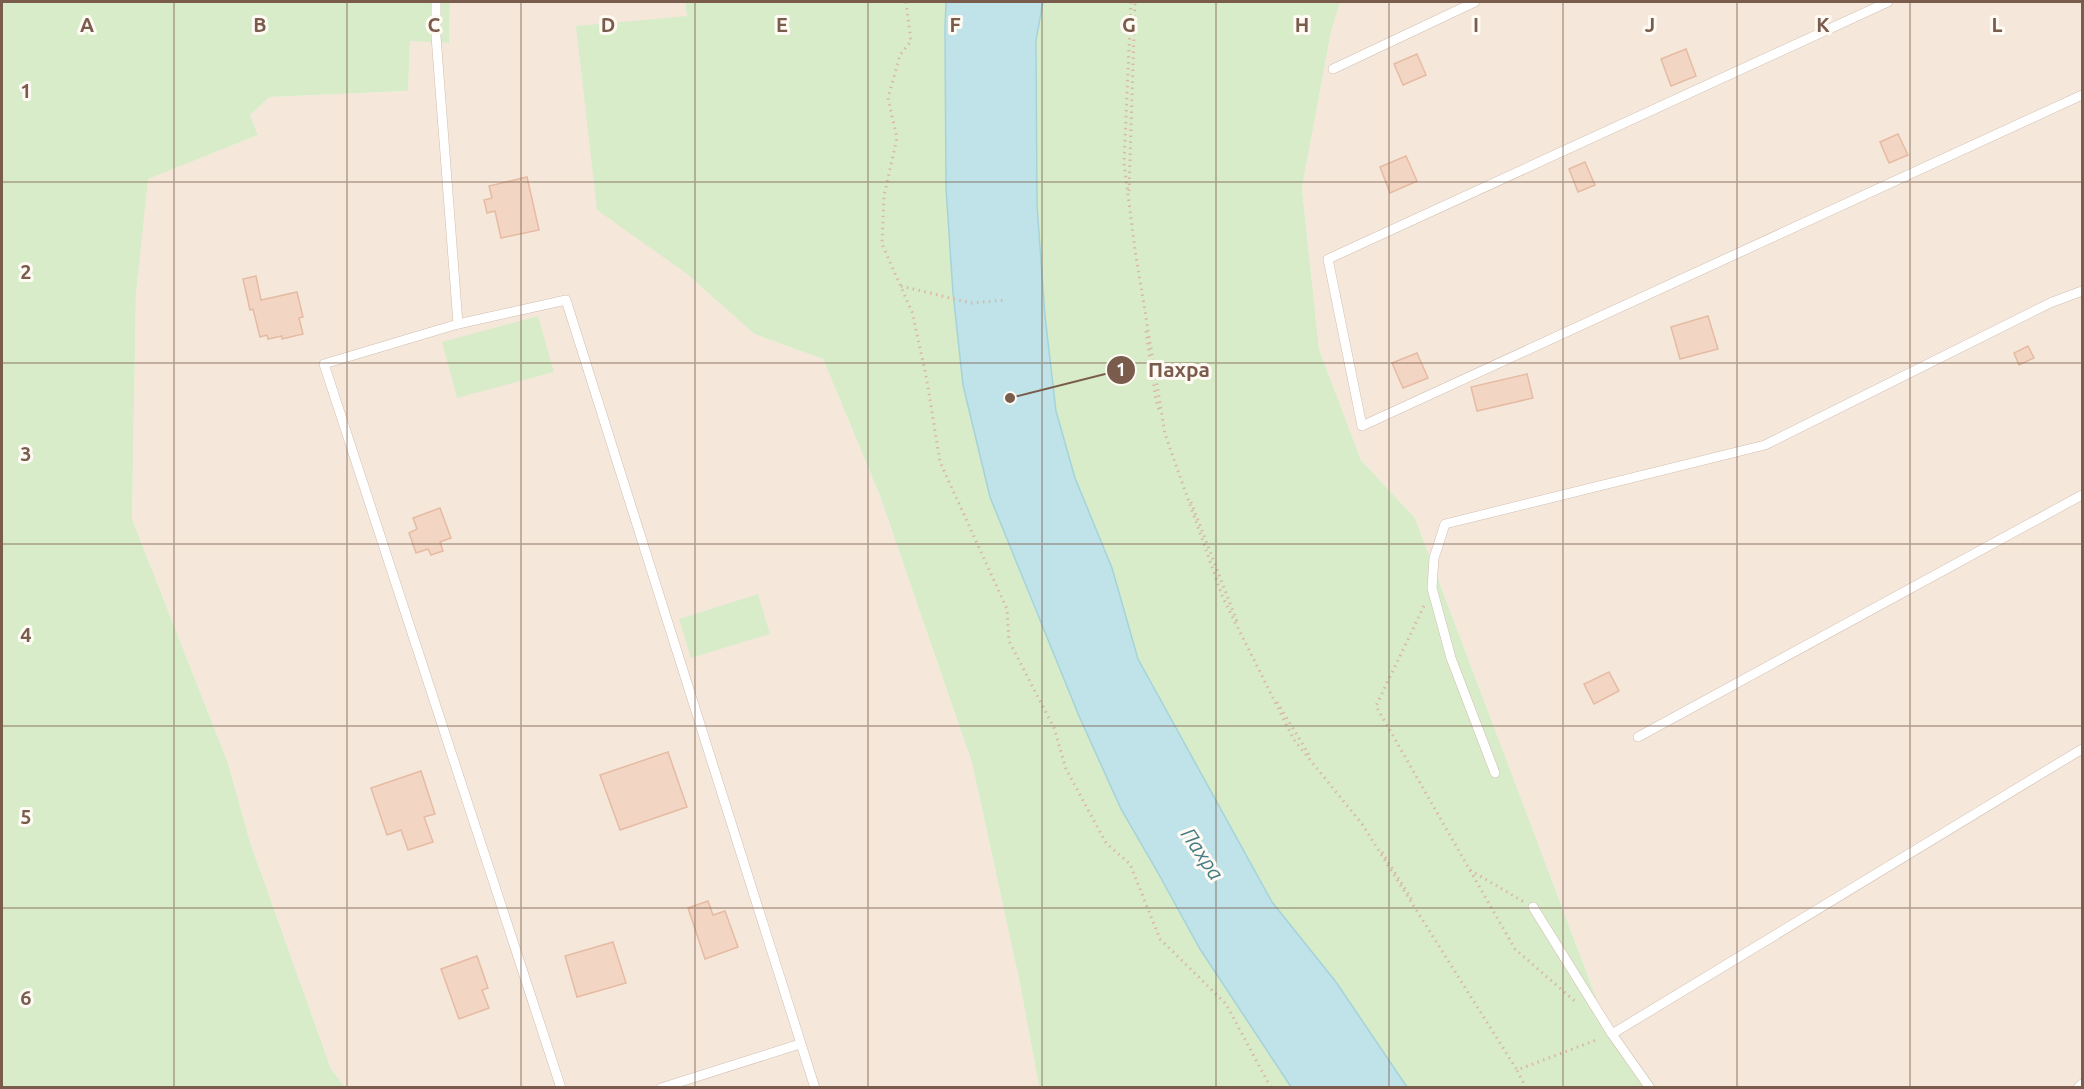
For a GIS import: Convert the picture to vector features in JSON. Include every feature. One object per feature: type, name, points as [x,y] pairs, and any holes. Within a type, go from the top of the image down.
[{"type":"lane","points":[[436,2],[436,36],[458,324]]},
{"type":"lane","points":[[1333,69],[1475,2]]},
{"type":"lane","points":[[1888,2],[1328,259],[1362,426],[2082,96]]},
{"type":"lane","points":[[1495,773],[1451,658],[1432,588],[1434,558],[1445,524],[1765,445],[2050,303],[2082,291]]},
{"type":"lane","points":[[561,1088],[324,364],[458,324],[566,300],[815,1088]]},
{"type":"lane","points":[[1638,737],[2082,495]]},
{"type":"lane","points":[[1612,1034],[2082,749]]},
{"type":"lane","points":[[1533,907],[1612,1034],[1650,1088]]},
{"type":"lane","points":[[662,1088],[800,1044]]},
{"type":"lane","points":[[2078,1088],[2082,1084]]},
{"type":"path","points":[[906,2],[910,41],[900,55],[888,98],[897,138],[884,196],[882,244],[912,312],[924,364],[940,462],[1007,609],[1009,640],[1054,728],[1066,769],[1106,843],[1130,864],[1160,939],[1226,1004],[1271,1088]]},
{"type":"path","points":[[1133,2],[1128,209],[1156,400],[1183,480],[1253,662],[1322,777],[1389,861],[1526,1088]]},
{"type":"path","points":[[901,286],[971,303],[1006,300]]},
{"type":"path","points":[[1432,588],[1376,706],[1515,949],[1577,1003]]},
{"type":"path","points":[[1469,869],[1533,907]]},
{"type":"path","points":[[1517,1070],[1612,1034]]},
{"type":"shaded area","points":[[450,2],[685,2],[687,16],[687,274],[754,334],[823,359],[880,496],[972,763],[1020,984],[1039,1087],[345,1087],[331,1069],[250,842],[228,763],[132,519],[136,294],[147,179],[258,135],[250,115],[270,97],[408,91],[410,40],[449,43]]},
{"type":"shaded area","points":[[1340,2],[2082,2],[2082,1087],[1656,1087],[1602,1013],[1415,518],[1361,460],[1319,349],[1302,188],[1331,32]]},
{"type":"green space","points":[[2,2],[450,2],[449,43],[410,41],[408,91],[270,97],[250,115],[258,135],[148,179],[136,294],[132,519],[228,763],[250,842],[331,1069],[345,1087],[2,1088]]},
{"type":"green space","points":[[685,2],[946,2],[946,188],[953,293],[963,385],[990,497],[1037,615],[1121,809],[1200,949],[1291,1087],[1039,1087],[1020,984],[972,763],[880,496],[823,359],[754,334],[687,274],[597,210],[576,26],[687,16]]},
{"type":"green space","points":[[1043,2],[1340,2],[1331,32],[1302,188],[1319,349],[1361,460],[1415,518],[1602,1013],[1656,1087],[1407,1087],[1336,982],[1272,902],[1138,659],[1112,568],[1075,478],[1056,411],[1045,316],[1037,205],[1036,40]]},
{"type":"green space","points":[[538,316],[554,372],[457,398],[442,342]]},
{"type":"green space","points":[[758,594],[770,634],[691,658],[679,619]]},
{"type":"water","points":[[946,2],[1043,2],[1036,40],[1037,205],[1045,316],[1056,411],[1075,478],[1112,568],[1138,659],[1272,902],[1336,982],[1407,1087],[1291,1087],[1200,949],[1121,809],[1079,716],[990,497],[963,385],[953,293],[946,188]]},
{"type":"building","points":[[1686,49],[1696,76],[1671,86],[1661,59]]},
{"type":"building","points":[[1417,54],[1426,75],[1403,85],[1394,64]]},
{"type":"building","points":[[1898,134],[1908,155],[1889,163],[1880,142]]},
{"type":"building","points":[[1406,156],[1417,181],[1390,193],[1380,167]]},
{"type":"building","points":[[1585,162],[1595,185],[1578,192],[1569,169]]},
{"type":"building","points":[[527,177],[539,230],[501,238],[495,211],[487,213],[484,200],[492,198],[489,186]]},
{"type":"building","points":[[256,276],[261,300],[297,292],[303,317],[299,318],[303,334],[282,339],[282,336],[268,339],[267,335],[260,337],[253,309],[250,310],[243,279]]},
{"type":"building","points":[[1708,316],[1718,349],[1680,359],[1671,327]]},
{"type":"building","points":[[2028,346],[2034,358],[2019,365],[2014,353]]},
{"type":"building","points":[[1417,353],[1428,378],[1403,388],[1392,363]]},
{"type":"building","points":[[1527,374],[1533,398],[1477,411],[1471,387]]},
{"type":"building","points":[[440,508],[451,538],[440,542],[443,551],[431,555],[428,549],[416,553],[409,533],[417,529],[413,518]]},
{"type":"building","points":[[1609,672],[1619,691],[1594,704],[1584,684]]},
{"type":"building","points":[[668,752],[687,807],[620,830],[600,775]]},
{"type":"building","points":[[421,771],[435,814],[424,817],[433,842],[408,850],[401,830],[387,835],[371,788]]},
{"type":"building","points":[[708,901],[713,915],[725,911],[738,947],[705,959],[688,908]]},
{"type":"building","points":[[613,942],[626,983],[577,997],[565,956]]},
{"type":"building","points":[[477,956],[488,988],[482,990],[489,1008],[459,1019],[441,969]]},
{"type":"place","name":"Пахра","points":[[1010,398]]}]
